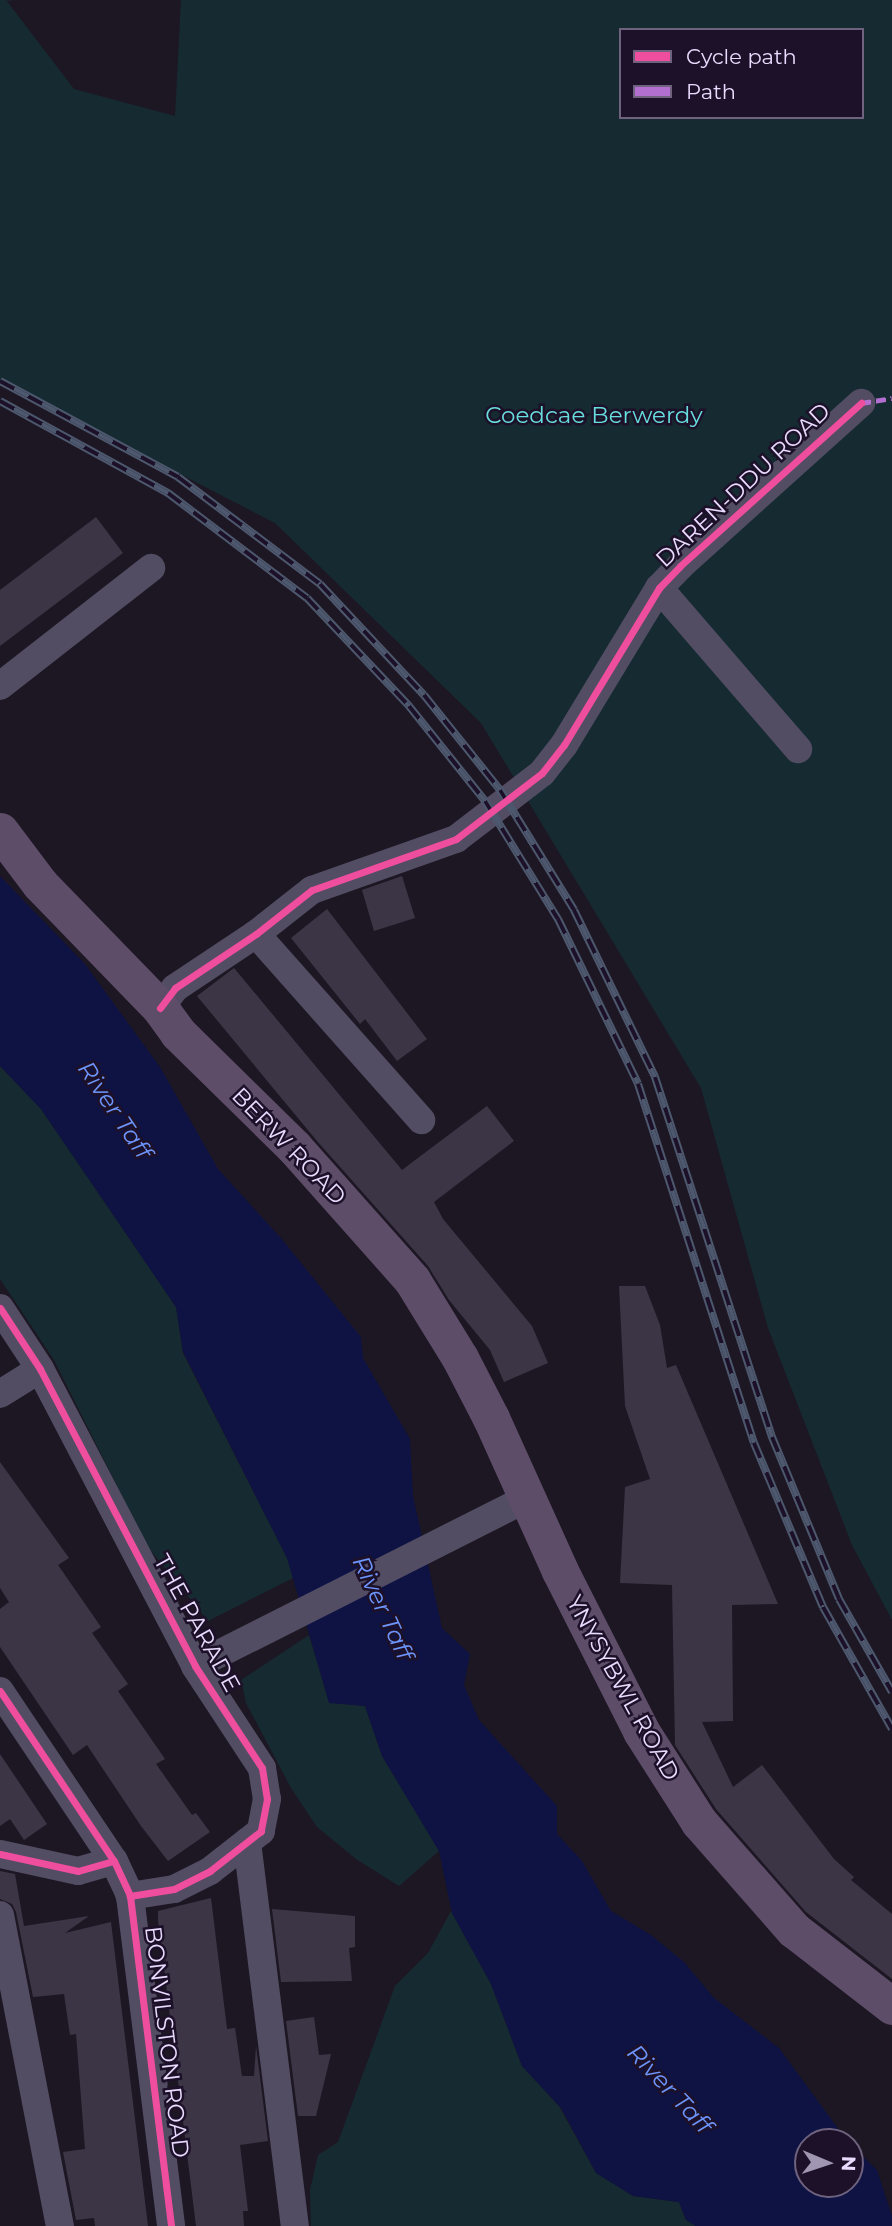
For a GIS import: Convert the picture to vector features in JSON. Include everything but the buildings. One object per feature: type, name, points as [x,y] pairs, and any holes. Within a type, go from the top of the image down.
[{"type":"main road","name":"BERW ROAD","points":[[0,831],[40,884],[160,1008],[178,1032],[295,1147],[412,1280],[460,1358],[514,1505]]},
{"type":"main road","name":"YNYSYBWL ROAD","points":[[514,1505],[560,1571],[641,1731],[699,1822],[794,1930],[892,2006]]},
{"type":"street","name":"DAREN-DDU ROAD","points":[[160,1008],[175,988],[256,934],[312,890],[456,839],[542,773],[564,745],[659,588],[861,402]]},
{"type":"street","points":[[0,686],[151,568]]},
{"type":"street","points":[[659,588],[798,749]]},
{"type":"street","points":[[256,934],[421,1120]]},
{"type":"street","name":"THE PARADE","points":[[0,1308],[40,1369],[195,1666],[262,1768],[267,1799],[261,1831],[210,1871],[174,1889],[130,1896]]},
{"type":"street","points":[[0,1394],[40,1369]]},
{"type":"street","points":[[195,1666],[514,1505]]},
{"type":"street","name":"BONVILSTON ROAD","points":[[0,1692],[114,1861],[130,1896],[171,2226]]},
{"type":"street","points":[[247,1842],[295,2226]]},
{"type":"street","points":[[0,1854],[78,1871],[114,1861]]},
{"type":"street","points":[[0,1915],[60,2226]]},
{"type":"green space","name":"Coedcae Berwerdy","points":[[0,0],[6,0],[74,89],[175,116],[181,0],[892,0],[892,1620],[852,1545],[768,1328],[701,1088],[481,723],[275,523],[0,381]]},
{"type":"green space","points":[[0,1066],[41,1109],[176,1307],[183,1353],[287,1558],[293,1578],[208,1621],[147,1546],[54,1360],[0,1279]]},
{"type":"green space","points":[[309,1635],[329,1702],[365,1706],[382,1756],[439,1851],[399,1886],[356,1859],[317,1827],[291,1788],[246,1703],[241,1680]]},
{"type":"green space","points":[[451,1911],[491,1984],[522,2066],[559,2106],[596,2173],[633,2196],[679,2202],[686,2220],[696,2226],[311,2226],[310,2190],[318,2155],[338,2142],[395,1986],[428,1953]]},
{"type":"water","name":"River Taff","points":[[0,876],[85,964],[160,1067],[218,1169],[280,1237],[361,1337],[363,1358],[410,1439],[413,1496],[442,1628],[470,1654],[464,1685],[479,1720],[557,1806],[557,1834],[582,1861],[611,1911],[651,1935],[684,1962],[714,1998],[779,2048],[838,2128],[794,2128],[794,2198],[864,2198],[864,2157],[877,2170],[892,2216],[892,2226],[696,2226],[686,2220],[679,2202],[633,2196],[596,2173],[561,2108],[522,2066],[491,1984],[452,1913],[439,1851],[382,1756],[365,1706],[329,1703],[287,1558],[183,1352],[176,1307],[41,1109],[0,1066]]},
{"type":"railway","points":[[0,381],[178,477],[320,584],[424,695],[500,790],[574,910],[655,1077],[772,1437],[839,1599],[892,1692]]},
{"type":"railway","points":[[0,401],[168,493],[307,598],[409,706],[485,801],[558,919],[638,1084],[754,1443],[823,1607],[892,1729]]},
{"type":"marked path","points":[[861,403],[892,398]]},
{"type":"cycle path","points":[[160,1008],[175,988],[256,934],[312,890],[456,839],[542,773],[564,745],[659,588],[861,403]]},
{"type":"cycle path","points":[[0,1308],[40,1369],[195,1666],[262,1768],[267,1799],[261,1831],[210,1871],[174,1889],[130,1896]]},
{"type":"cycle path","points":[[0,1691],[114,1861],[130,1896],[171,2226]]},
{"type":"cycle path","points":[[0,1854],[78,1871],[114,1861]]}]
